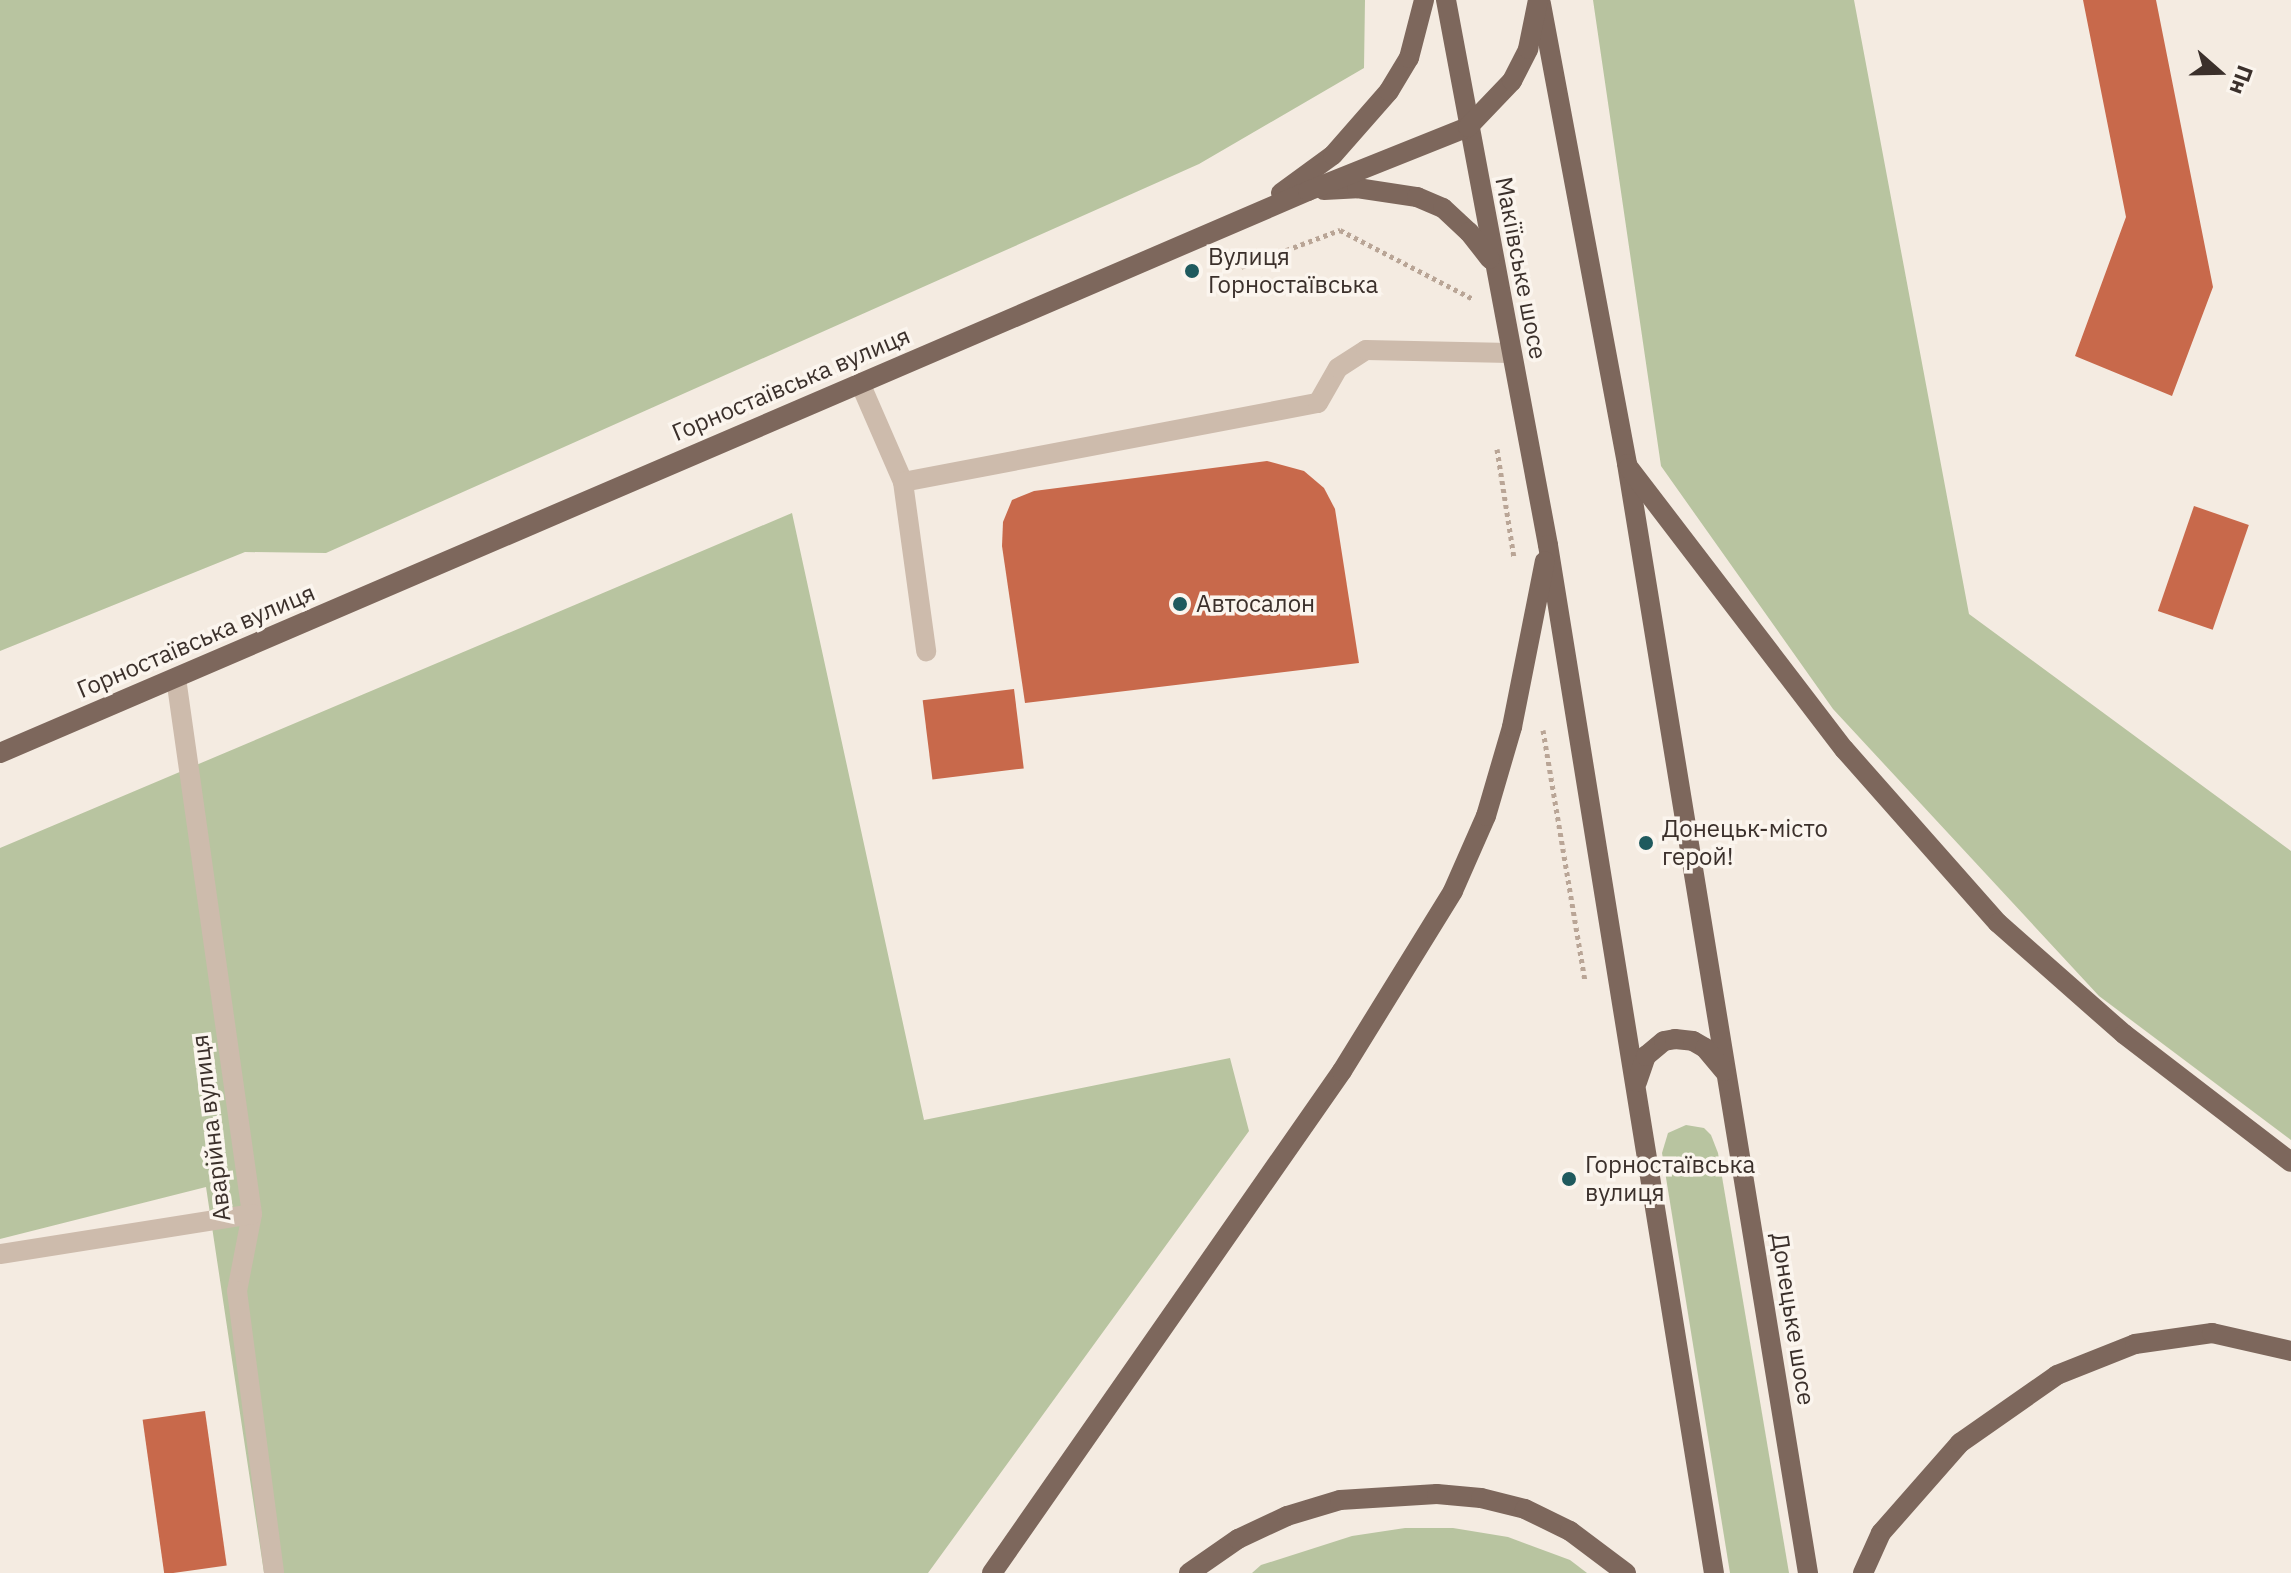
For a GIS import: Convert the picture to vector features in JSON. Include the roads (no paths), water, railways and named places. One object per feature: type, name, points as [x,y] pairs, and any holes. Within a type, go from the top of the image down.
[{"type":"main road","points":[[1252,215],[1333,155],[1374,110],[1409,58],[1424,0]]},
{"type":"main road","name":"Макіївське шосе","points":[[1446,0],[1492,261],[1548,545],[1636,1086]]},
{"type":"main road","points":[[1539,0],[1627,464],[1844,749],[1998,923],[2124,1034],[2291,1162]]},
{"type":"main road","name":"Горностаївська вулиця","points":[[0,753],[1308,191],[1468,127],[1512,81],[1528,49],[1539,0]]},
{"type":"main road","points":[[1308,191],[1357,188],[1417,197],[1443,208],[1469,232],[1492,261]]},
{"type":"main road","name":"Донецьке шосе","points":[[1627,464],[1808,1573]]},
{"type":"main road","points":[[992,1573],[1342,1071],[1453,891],[1486,816],[1512,727],[1548,545]]},
{"type":"main road","points":[[1714,1573],[1636,1086],[1646,1056],[1664,1041],[1675,1039],[1693,1041],[1705,1048],[1726,1074]]},
{"type":"main road","points":[[1863,1573],[1881,1533],[1960,1443],[2057,1375],[2135,1344],[2212,1333],[2291,1351]]},
{"type":"main road","points":[[1189,1573],[1238,1539],[1287,1516],[1340,1500],[1437,1494],[1481,1498],[1525,1509],[1570,1531],[1626,1573]]},
{"type":"street","points":[[903,482],[1318,403],[1338,368],[1366,350],[1510,353]]},
{"type":"street","points":[[860,383],[903,482],[926,651]]},
{"type":"street","name":"Аварійна вулиця","points":[[176,678],[252,1214],[237,1291],[274,1573]]},
{"type":"street","points":[[0,1254],[252,1214]]},
{"type":"place","name":"Вулиця Горностаївська","points":[[1192,271]]},
{"type":"place","name":"Автосалон","points":[[1180,604]]},
{"type":"place","name":"Донецьк-місто герой!","points":[[1646,843]]},
{"type":"place","name":"Горностаївська вулиця","points":[[1569,1179]]}]
